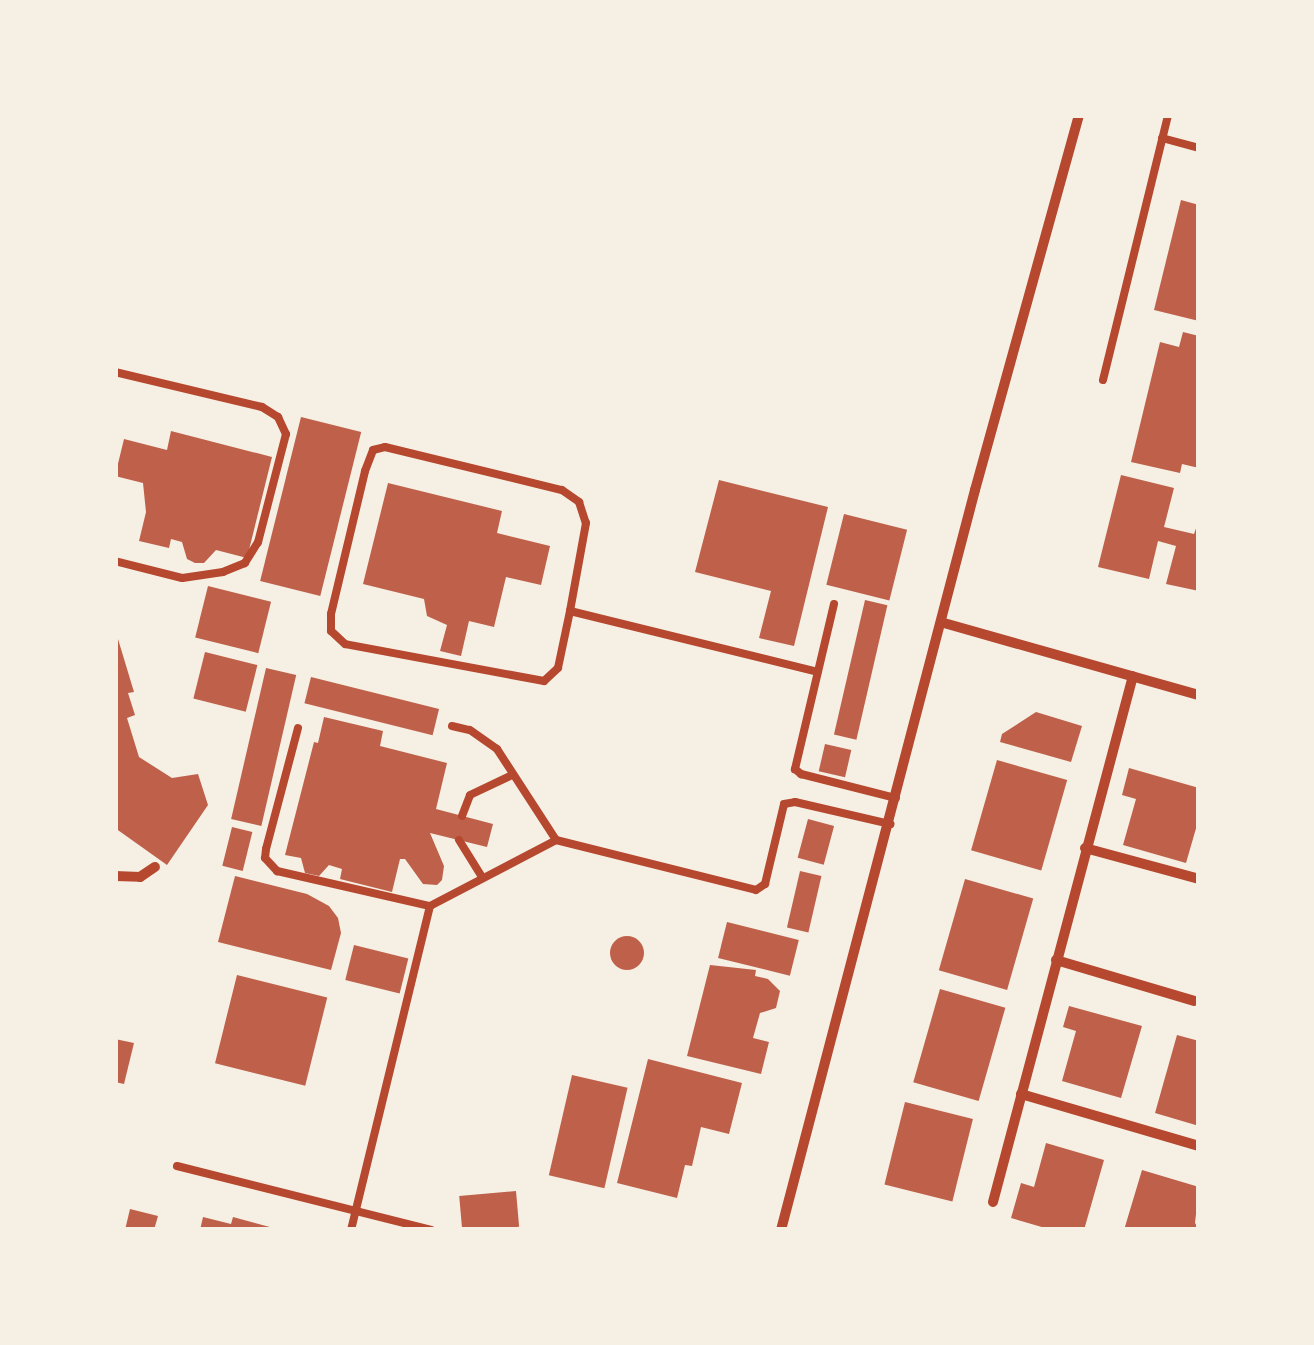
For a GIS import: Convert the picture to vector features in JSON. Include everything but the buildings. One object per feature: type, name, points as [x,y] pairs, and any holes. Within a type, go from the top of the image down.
[{"type":"street","points":[[782,1230],[976,490],[1079,115]]},
{"type":"street","points":[[944,622],[1199,694]]},
{"type":"street","points":[[993,1202],[1133,676]]},
{"type":"street","points":[[1085,848],[1199,879]]},
{"type":"street","points":[[115,876],[140,877],[155,867]]},
{"type":"street","points":[[1056,960],[1194,1002]]},
{"type":"street","points":[[1021,1094],[1199,1146]]},
{"type":"lane","points":[[1102,380],[1168,115]]},
{"type":"lane","points":[[1162,138],[1199,148]]},
{"type":"lane","points":[[115,372],[262,407],[278,417],[286,434],[258,542],[245,563],[182,578],[115,561]]},
{"type":"lane","points":[[386,446],[562,490],[579,502],[586,523],[570,611],[558,668],[544,680],[527,681],[345,644],[332,631],[331,614],[374,450],[386,446]]},
{"type":"lane","points":[[834,604],[795,769],[801,774],[896,798]]},
{"type":"lane","points":[[570,611],[818,672]]},
{"type":"lane","points":[[452,726],[470,730],[497,749],[510,776],[556,840],[756,890],[765,884],[784,804],[795,802],[890,824]]},
{"type":"lane","points":[[298,728],[266,858],[277,872],[430,906],[556,840]]},
{"type":"lane","points":[[462,816],[470,795],[510,776]]},
{"type":"lane","points":[[458,840],[482,878]]},
{"type":"lane","points":[[350,1230],[430,906]]},
{"type":"lane","points":[[178,1166],[431,1230]]}]
